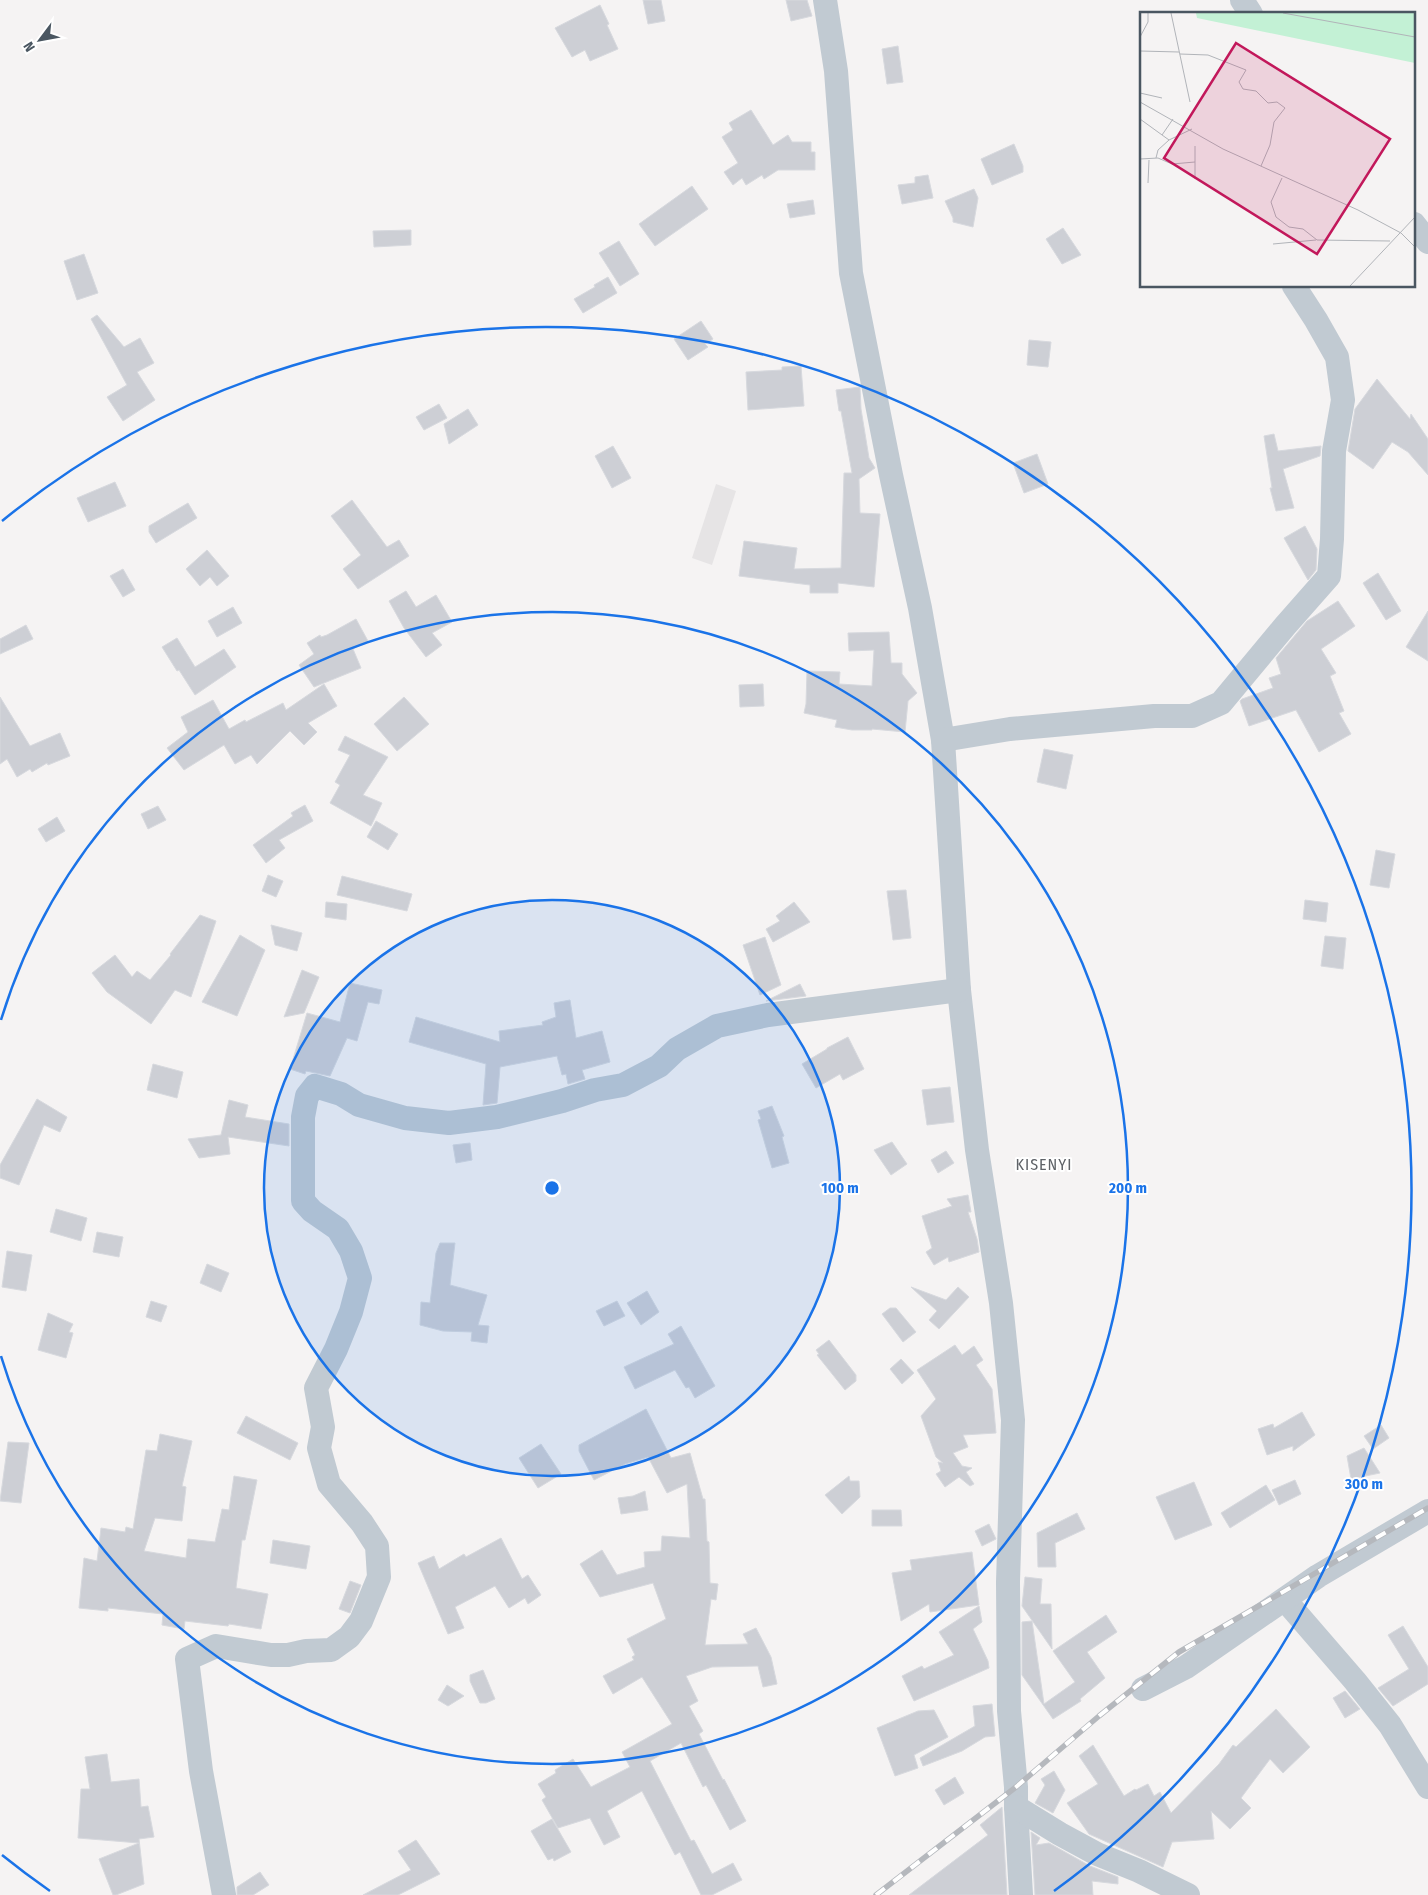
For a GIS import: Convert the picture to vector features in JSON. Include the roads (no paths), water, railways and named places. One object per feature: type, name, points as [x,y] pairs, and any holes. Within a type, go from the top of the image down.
[{"type":"street","points":[[826,0],[836,71],[851,273],[890,475],[920,608],[944,740],[959,990],[977,1150],[1001,1303],[1013,1420],[1008,1582],[1008,1711],[1016,1787],[1021,1895]]},
{"type":"street","points":[[1242,0],[1250,12]]},
{"type":"street","points":[[1416,227],[1428,242]]},
{"type":"street","points":[[944,740],[1010,728],[1154,716],[1192,716],[1221,703],[1329,576],[1332,539],[1334,451],[1343,400],[1337,357],[1295,288]]},
{"type":"street","points":[[224,1895],[201,1772],[187,1659],[216,1646],[271,1655],[331,1650],[349,1637],[360,1620],[379,1577],[377,1546],[362,1523],[328,1484],[319,1448],[323,1427],[316,1388],[336,1349],[351,1312],[360,1278],[351,1251],[338,1229],[312,1211],[303,1201],[303,1117],[307,1096],[315,1086],[341,1094],[359,1105],[405,1118],[449,1123],[497,1117],[562,1101],[595,1090],[623,1085],[659,1066],[677,1049],[717,1026],[768,1014],[959,990]]},
{"type":"street","points":[[1144,1689],[1186,1666],[1318,1576],[1428,1511]]},
{"type":"street","points":[[1285,1600],[1355,1681],[1390,1725],[1428,1787]]},
{"type":"street","points":[[1016,1807],[1060,1834],[1098,1854],[1139,1871],[1188,1895]]},
{"type":"railway","points":[[876,1895],[1016,1787],[1099,1716],[1179,1652],[1428,1508]]},
{"type":"district","name":"KISENYI","points":[[1044,1164]]}]
